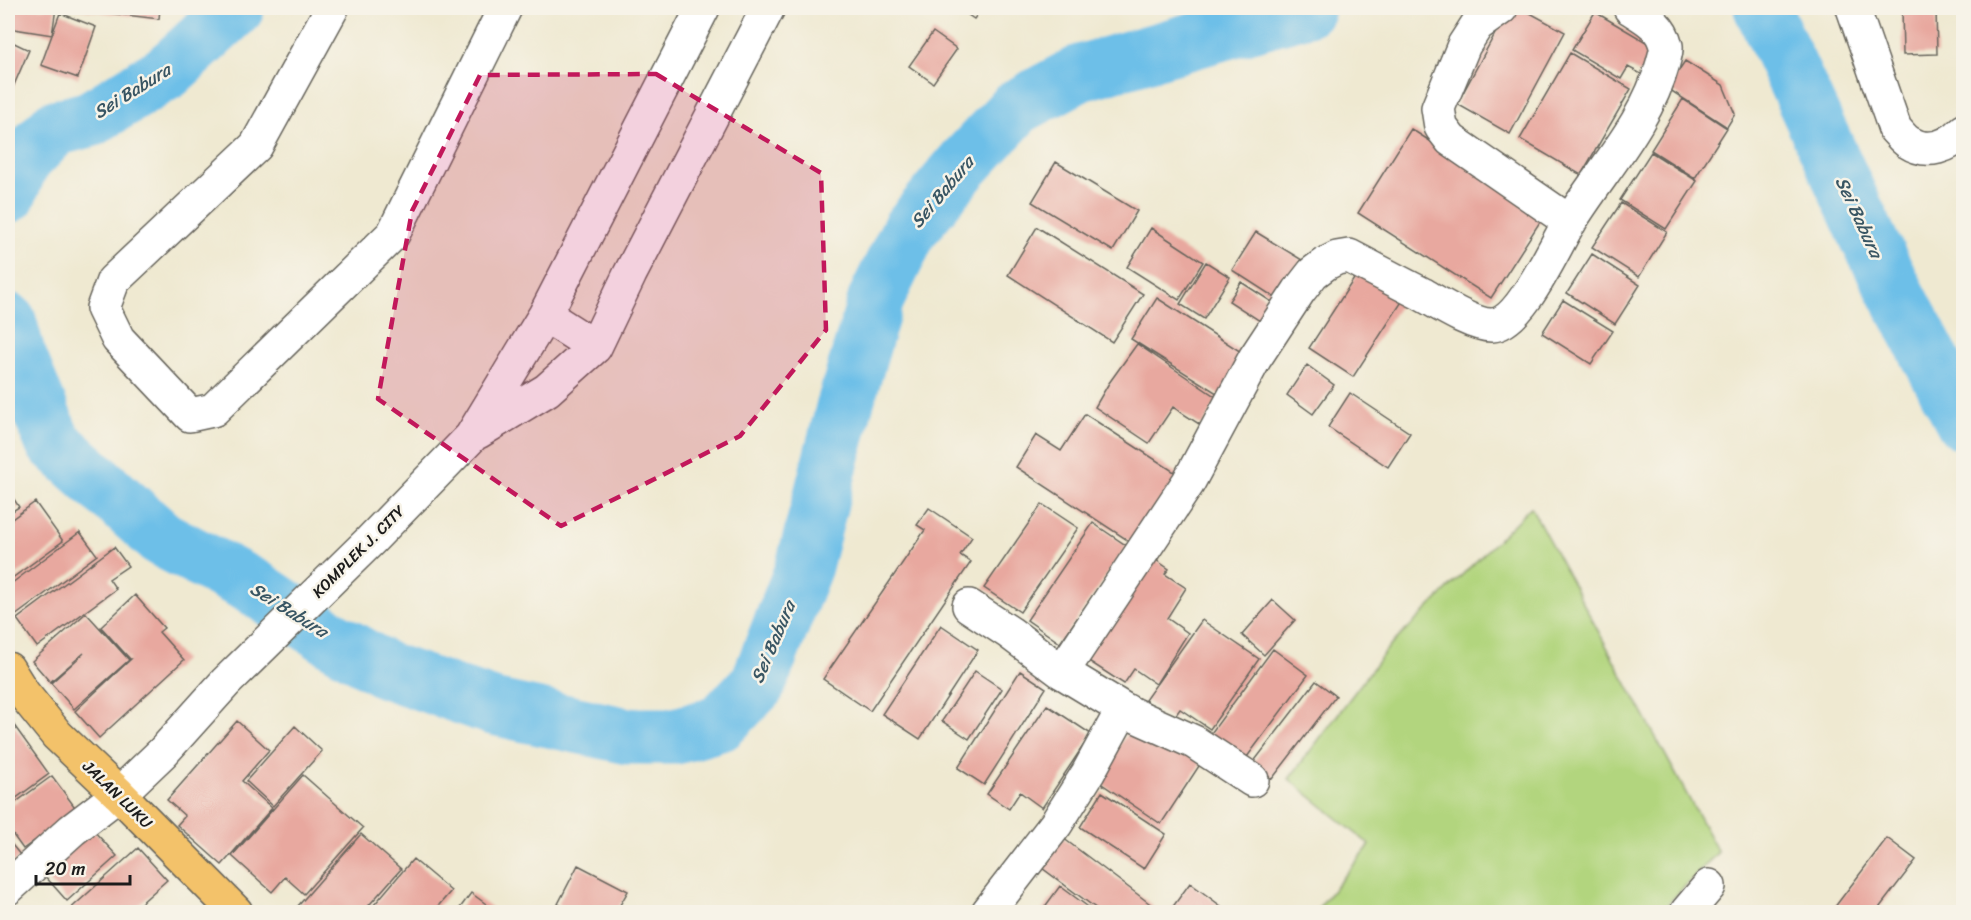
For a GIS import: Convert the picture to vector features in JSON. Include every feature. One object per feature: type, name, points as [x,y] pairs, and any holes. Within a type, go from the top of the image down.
[{"type":"main road","name":"JALAN LUKU","points":[[13,689],[236,912]]},
{"type":"street","points":[[332,8],[256,146],[113,280],[103,308],[117,339],[190,415],[213,410],[393,234],[505,8]]},
{"type":"street","points":[[471,436],[545,315],[703,8]]},
{"type":"street","points":[[471,436],[547,390],[595,347],[630,274],[768,8]]},
{"type":"street","points":[[1501,8],[1477,25],[1464,45],[1438,108],[1441,127],[1450,140],[1570,222]]},
{"type":"street","points":[[1062,672],[1188,483],[1255,358],[1313,273],[1337,258],[1349,256],[1460,315],[1493,326],[1510,318],[1523,304],[1570,222],[1622,145],[1645,106],[1660,72],[1667,48],[1662,37],[1655,23],[1630,8]]},
{"type":"street","points":[[1853,8],[1895,129],[1908,142],[1939,148],[1955,140],[1964,130]]},
{"type":"street","points":[[545,315],[595,347]]},
{"type":"street","name":"KOMPLEK J. CITY","points":[[8,888],[72,830],[119,794],[163,752],[226,682],[370,541],[471,436]]},
{"type":"street","points":[[969,606],[1017,637],[1062,672],[1134,715],[1194,742],[1252,780]]},
{"type":"street","points":[[988,912],[1056,824],[1124,709]]},
{"type":"street","points":[[1687,912],[1709,886]]},
{"type":"highlighted area","points":[[656,74],[821,173],[826,330],[740,436],[561,526],[378,399],[412,211],[480,75]]},
{"type":"green space","points":[[1531,507],[1718,852],[1660,912],[1315,912],[1370,845],[1289,779],[1388,648]]},
{"type":"building","points":[[8,8],[56,8],[52,35],[8,28]]},
{"type":"building","points":[[75,8],[160,8],[159,19]]},
{"type":"building","points":[[958,8],[982,8],[974,19]]},
{"type":"building","points":[[1509,8],[1521,8],[1565,32],[1510,134],[1457,104]]},
{"type":"building","points":[[1902,8],[1936,8],[1937,54],[1903,55]]},
{"type":"building","points":[[1595,12],[1658,49],[1643,75],[1628,67],[1621,79],[1572,50]]},
{"type":"building","points":[[60,13],[96,27],[78,78],[41,65]]},
{"type":"building","points":[[933,32],[957,49],[933,83],[909,66]]},
{"type":"building","points":[[8,40],[29,50],[8,99]]},
{"type":"building","points":[[1570,53],[1631,89],[1581,175],[1520,139]]},
{"type":"building","points":[[1685,61],[1723,85],[1735,114],[1727,127],[1667,88]]},
{"type":"building","points":[[1683,99],[1727,128],[1695,178],[1651,150]]},
{"type":"building","points":[[1411,129],[1545,214],[1491,298],[1358,213]]},
{"type":"building","points":[[1651,152],[1697,181],[1666,229],[1620,200]]},
{"type":"building","points":[[1056,162],[1137,211],[1113,251],[1032,202]]},
{"type":"building","points":[[1621,203],[1667,232],[1639,277],[1592,247]]},
{"type":"building","points":[[1037,227],[1143,294],[1112,342],[1008,275]]},
{"type":"building","points":[[1151,228],[1203,262],[1179,300],[1127,267]]},
{"type":"building","points":[[1256,232],[1302,260],[1277,299],[1232,270]]},
{"type":"building","points":[[1592,254],[1640,285],[1615,324],[1567,293]]},
{"type":"building","points":[[1206,262],[1230,277],[1204,319],[1180,304]]},
{"type":"building","points":[[1361,268],[1405,297],[1353,377],[1309,348]]},
{"type":"building","points":[[1241,282],[1275,304],[1263,323],[1229,301]]},
{"type":"building","points":[[1157,298],[1249,357],[1223,397],[1131,339]]},
{"type":"building","points":[[1563,300],[1613,331],[1591,364],[1542,333]]},
{"type":"building","points":[[1137,344],[1219,399],[1202,426],[1173,407],[1149,443],[1095,407]]},
{"type":"building","points":[[1307,365],[1334,385],[1313,414],[1287,395]]},
{"type":"building","points":[[1350,393],[1410,433],[1388,467],[1328,427]]},
{"type":"building","points":[[1085,414],[1179,475],[1135,545],[1016,467],[1036,435],[1061,451]]},
{"type":"building","points":[[8,490],[19,507],[8,514]]},
{"type":"building","points":[[35,502],[63,541],[8,581],[8,522]]},
{"type":"building","points":[[1042,504],[1078,528],[1020,612],[984,588]]},
{"type":"building","points":[[929,508],[972,537],[960,555],[971,562],[870,711],[823,679],[925,530],[917,525]]},
{"type":"building","points":[[1093,523],[1127,546],[1060,643],[1027,620]]},
{"type":"building","points":[[80,532],[97,555],[15,616],[8,606],[8,586]]},
{"type":"building","points":[[114,547],[128,566],[109,579],[116,589],[37,647],[17,619]]},
{"type":"building","points":[[1147,554],[1169,569],[1165,574],[1186,588],[1167,618],[1188,633],[1156,684],[1134,669],[1124,684],[1081,656]]},
{"type":"building","points":[[135,595],[164,628],[159,632],[184,660],[99,738],[75,711],[131,659],[101,627]]},
{"type":"building","points":[[1273,600],[1295,620],[1264,655],[1242,635]]},
{"type":"building","points":[[86,613],[129,660],[74,709],[51,683],[84,653],[50,682],[32,661]]},
{"type":"building","points":[[1202,620],[1259,659],[1210,729],[1180,709],[1173,719],[1145,700]]},
{"type":"building","points":[[941,625],[978,650],[920,739],[882,714]]},
{"type":"building","points":[[1273,649],[1308,675],[1241,765],[1206,740]]},
{"type":"building","points":[[975,671],[1002,689],[969,739],[942,721]]},
{"type":"building","points":[[1020,671],[1046,688],[984,785],[958,768]]},
{"type":"building","points":[[1316,681],[1336,696],[1272,779],[1252,764]]},
{"type":"building","points":[[1047,705],[1091,734],[1042,808],[1020,792],[1009,809],[987,794]]},
{"type":"building","points":[[8,717],[49,774],[8,804]]},
{"type":"building","points":[[1136,720],[1201,763],[1161,824],[1096,780]]},
{"type":"building","points":[[237,721],[269,750],[242,781],[272,808],[222,865],[177,825],[185,816],[167,800]]},
{"type":"building","points":[[295,726],[322,751],[273,806],[246,781]]},
{"type":"building","points":[[303,775],[363,828],[304,894],[285,877],[272,892],[232,856]]},
{"type":"building","points":[[52,776],[77,810],[23,849],[8,828],[8,808]]},
{"type":"building","points":[[1102,792],[1166,834],[1144,869],[1080,827]]},
{"type":"building","points":[[93,830],[117,856],[67,901],[44,875]]},
{"type":"building","points":[[361,834],[401,869],[363,912],[305,912],[298,906]]},
{"type":"building","points":[[1063,838],[1153,906],[1148,912],[1101,912],[1042,868]]},
{"type":"building","points":[[1887,838],[1916,860],[1876,912],[1831,912]]},
{"type":"building","points":[[8,840],[21,856],[8,867]]},
{"type":"building","points":[[138,848],[167,880],[131,912],[67,912]]},
{"type":"building","points":[[413,859],[451,891],[433,912],[368,912]]},
{"type":"building","points":[[578,865],[628,891],[616,912],[573,912],[558,904]]},
{"type":"building","points":[[1190,883],[1229,912],[1169,912]]},
{"type":"building","points":[[1060,886],[1095,912],[1041,912]]},
{"type":"building","points":[[471,893],[497,912],[457,912]]},
{"type":"waterway","name":"Sei Babura","points":[[8,195],[21,163],[55,128],[90,119],[167,72],[236,8]]},
{"type":"waterway","name":"Sei Babura","points":[[8,321],[17,353],[53,442],[162,539],[254,587],[332,639],[386,670],[493,707],[628,736],[676,736],[720,723],[758,684],[804,566],[844,408],[876,299],[910,229],[962,166],[1017,107],[1080,73],[1307,8]]},
{"type":"waterway","name":"Sei Babura","points":[[1762,8],[1871,244],[1964,422]]}]
